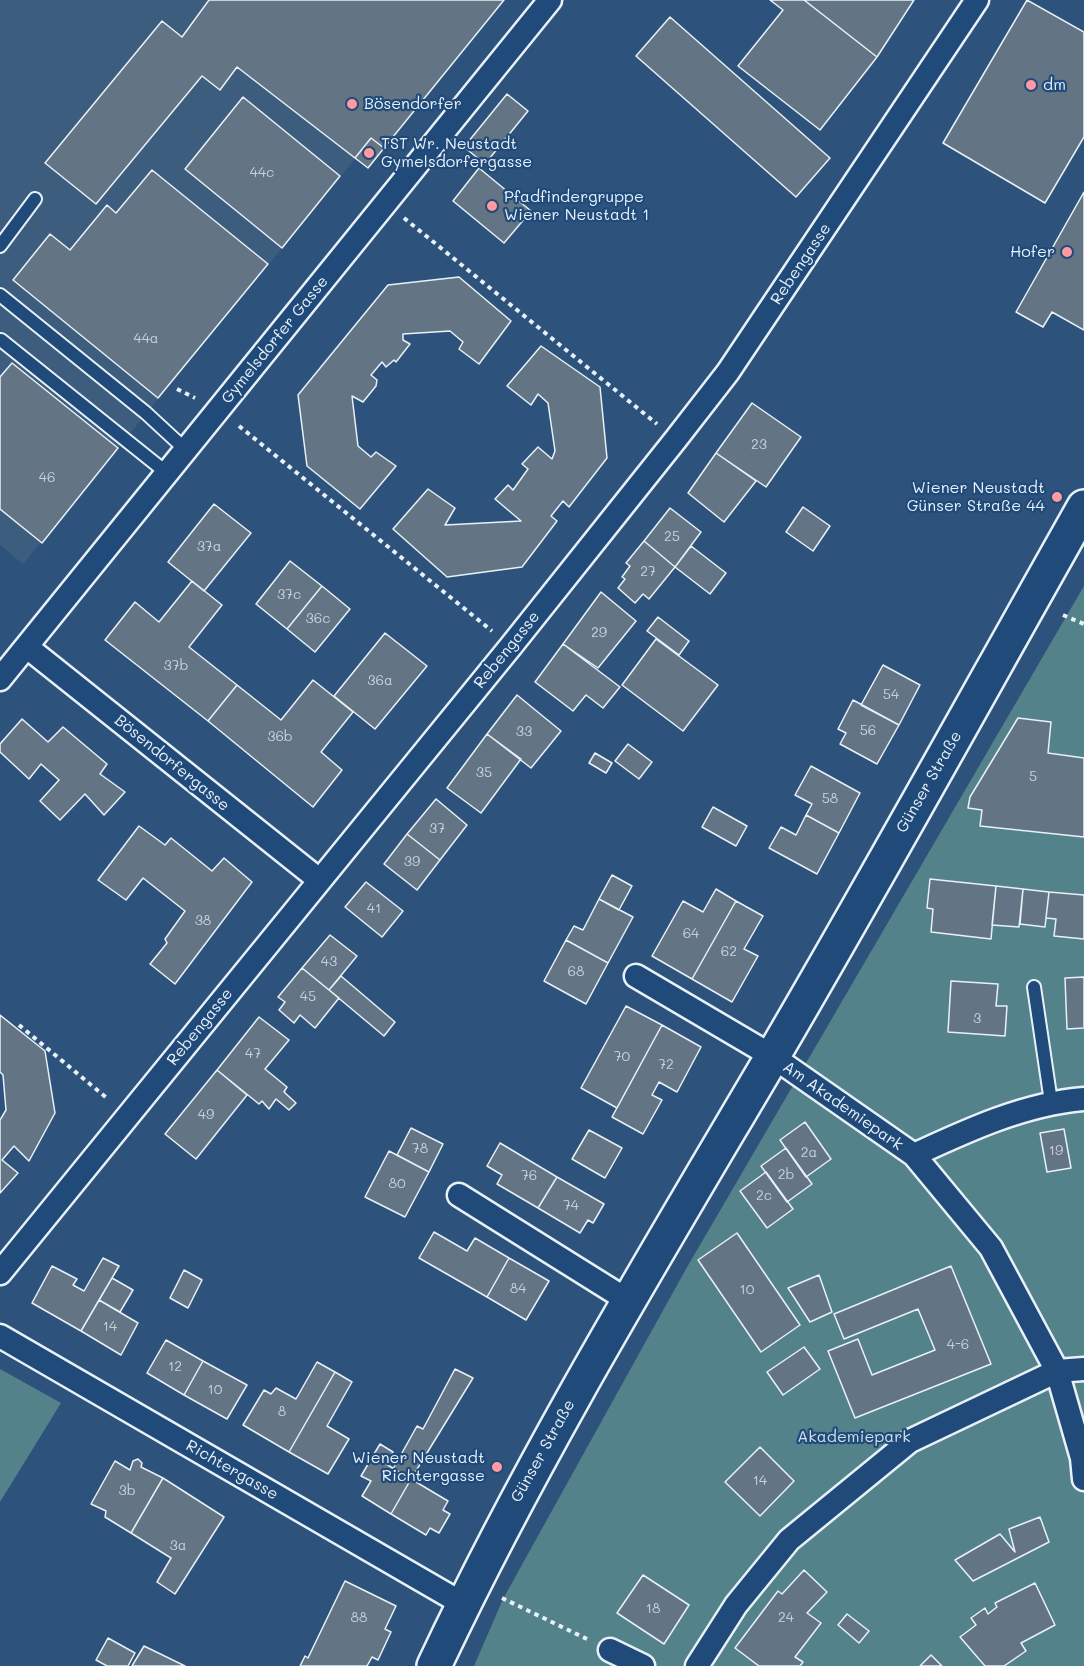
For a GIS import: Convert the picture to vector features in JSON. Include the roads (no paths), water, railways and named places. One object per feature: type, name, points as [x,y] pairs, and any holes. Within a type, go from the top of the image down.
[{"type":"main road","name":"Günser Straße","points":[[434,1666],[522,1489],[627,1300],[772,1056],[1084,507]]},
{"type":"street","name":"Gymelsdorfer Gasse","points":[[0,679],[550,0]]},
{"type":"street","name":"Rebengasse","points":[[0,1273],[318,879],[511,646],[728,372],[977,0]]},
{"type":"street","name":"Bösendorfergasse","points":[[27,647],[318,879]]},
{"type":"street","points":[[636,976],[772,1056]]},
{"type":"street","name":"Am Akademiepark","points":[[772,1056],[914,1155],[991,1248],[1057,1371],[1082,1458],[1084,1479]]},
{"type":"street","name":"Am Akademiepark","points":[[914,1155],[963,1132],[1051,1102],[1084,1099]]},
{"type":"street","points":[[459,1195],[627,1300]]},
{"type":"street","name":"Richtergasse","points":[[0,1336],[463,1604]]},
{"type":"street","points":[[697,1666],[736,1605],[789,1540],[910,1441],[1057,1371],[1084,1369]]},
{"type":"street","points":[[610,1650],[643,1666]]},
{"type":"lane","points":[[0,246],[35,199]]},
{"type":"lane","points":[[0,294],[146,413],[186,450]]},
{"type":"lane","points":[[0,341],[167,473]]},
{"type":"lane","points":[[1035,987],[1051,1102]]},
{"type":"place","name":"dm","points":[[1031,85]]},
{"type":"place","name":"Bösendorfer","points":[[352,104]]},
{"type":"place","name":"TST Wr. Neustadt Gymelsdorfergasse","points":[[369,153]]},
{"type":"place","name":"Pfadfindergruppe Wiener Neustadt 1","points":[[492,206]]},
{"type":"place","name":"Hofer","points":[[1067,252]]},
{"type":"place","name":"Wiener Neustadt Günser Straße 44","points":[[1057,497]]},
{"type":"place","name":"Wiener Neustadt Richtergasse","points":[[497,1467]]},
{"type":"park label","name":"Akademiepark","points":[[854,1437]]}]
